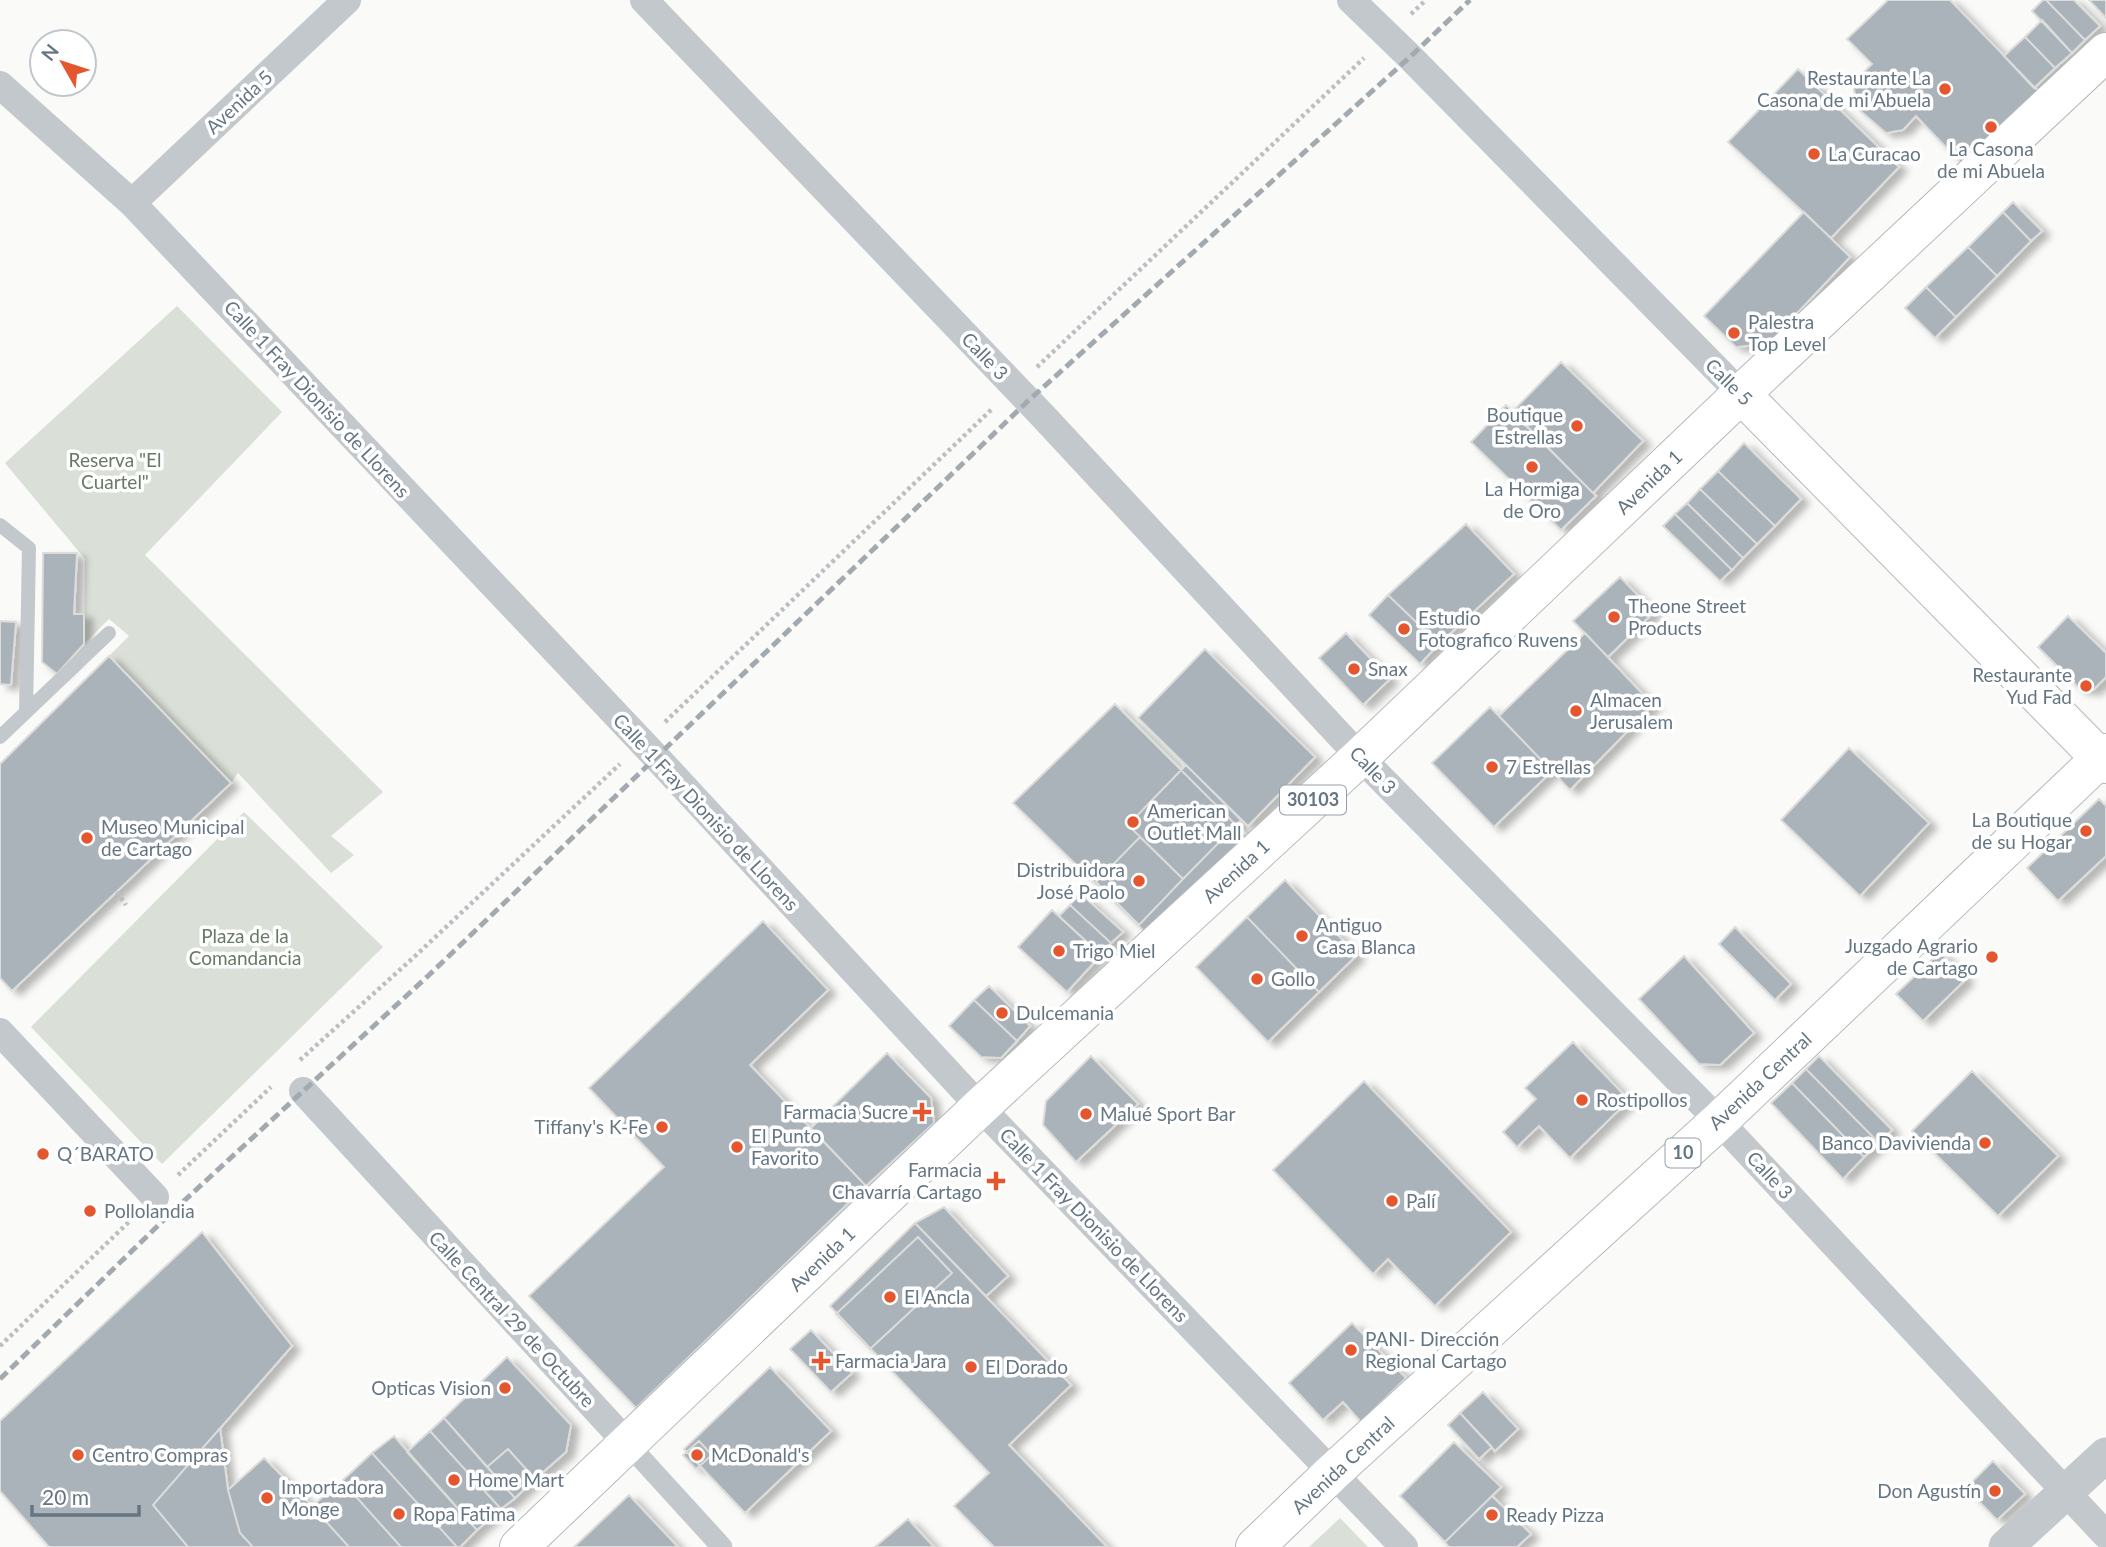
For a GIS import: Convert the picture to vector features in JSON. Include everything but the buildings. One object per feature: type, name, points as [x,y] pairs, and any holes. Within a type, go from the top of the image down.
[{"type":"main road","name":"Avenida 1","points":[[519,1547],[980,1108],[1360,757],[1741,394],[2106,52]]},
{"type":"main road","name":"Calle 5","points":[[1741,394],[2104,758]]},
{"type":"main road","name":"Avenida Central","points":[[1255,1547],[1333,1472],[1719,1121],[2104,758]]},
{"type":"street","name":"Avenida 5","points":[[132,203],[347,0]]},
{"type":"street","name":"Calle 3","points":[[644,0],[1015,387],[1360,757],[1719,1121],[2106,1535]]},
{"type":"street","name":"Calle 5","points":[[1351,0],[1741,394]]},
{"type":"street","name":"Calle 1 Fray Dionisio de Llorens","points":[[0,85],[132,203],[642,743],[980,1108],[1404,1547]]},
{"type":"street","points":[[0,1032],[155,1197]]},
{"type":"street","name":"Calle Central 29 de Octubre","points":[[299,1078],[722,1547]]},
{"type":"street","points":[[2006,1547],[2106,1455]]},
{"type":"lane","points":[[0,525],[29,548],[26,712]]},
{"type":"lane","points":[[0,737],[109,633]]},
{"type":"path","points":[[299,1078],[413,958],[1426,0]]},
{"type":"path","points":[[117,892],[126,905]]},
{"type":"path","points":[[0,1346],[275,1083]]},
{"type":"green space","name":"Reserva \"El Cuartel\"","points":[[177,306],[282,412],[145,555],[383,792],[331,836],[354,855],[331,873],[238,773],[231,783],[109,656],[129,636],[109,619],[84,644],[85,559],[5,463]]},
{"type":"green space","name":"Plaza de la Comandancia","points":[[244,812],[383,947],[162,1164],[31,1027]]},
{"type":"green space","points":[[1340,1518],[1368,1547],[1309,1547]]},
{"type":"railway","points":[[0,1379],[172,1212],[429,975],[1028,401],[1470,0]]},
{"type":"place","name":"Restaurante La Casona de mi Abuela","points":[[1945,89]]},
{"type":"place","name":"La Casona de mi Abuela","points":[[1991,127]]},
{"type":"place","name":"La Curacao","points":[[1814,154]]},
{"type":"place","name":"Palestra Top Level","points":[[1734,333]]},
{"type":"place","name":"Boutique Estrellas","points":[[1577,426]]},
{"type":"place","name":"La Hormiga de Oro","points":[[1532,467]]},
{"type":"place","name":"Theone Street Products","points":[[1614,617]]},
{"type":"place","name":"Estudio Fotografico Ruvens","points":[[1404,629]]},
{"type":"place","name":"Snax","points":[[1354,669]]},
{"type":"place","name":"Restaurante Yud Fad","points":[[2086,686]]},
{"type":"place","name":"Almacen Jerusalem","points":[[1576,711]]},
{"type":"place","name":"7 Estrellas","points":[[1492,767]]},
{"type":"place","name":"American Outlet Mall","points":[[1133,822]]},
{"type":"place","name":"La Boutique de su Hogar","points":[[2086,831]]},
{"type":"place","name":"Museo Municipal de Cartago","points":[[87,838]]},
{"type":"place","name":"Distribuidora José Paolo","points":[[1139,881]]},
{"type":"place","name":"Antiguo Casa Blanca","points":[[1302,936]]},
{"type":"place","name":"Trigo Miel","points":[[1059,951]]},
{"type":"place","name":"Juzgado Agrario de Cartago","points":[[1992,957]]},
{"type":"place","name":"Gollo","points":[[1257,979]]},
{"type":"place","name":"Dulcemania","points":[[1002,1013]]},
{"type":"place","name":"Rostipollos","points":[[1582,1100]]},
{"type":"place","name":"Farmacia Sucre","points":[[922,1112]]},
{"type":"place","name":"Malué Sport Bar","points":[[1086,1114]]},
{"type":"place","name":"Tiffany's K-Fe","points":[[662,1127]]},
{"type":"place","name":"Banco Davivienda","points":[[1985,1143]]},
{"type":"place","name":"El Punto Favorito","points":[[737,1147]]},
{"type":"place","name":"Q´BARATO","points":[[43,1154]]},
{"type":"place","name":"Farmacia Chavarría Cartago","points":[[996,1181]]},
{"type":"place","name":"Palí","points":[[1392,1201]]},
{"type":"place","name":"Pollolandia","points":[[90,1211]]},
{"type":"place","name":"El Ancla","points":[[890,1297]]},
{"type":"place","name":"PANI- Dirección Regional Cartago","points":[[1351,1350]]},
{"type":"place","name":"Farmacia Jara","points":[[821,1361]]},
{"type":"place","name":"El Dorado","points":[[971,1367]]},
{"type":"place","name":"Opticas Vision","points":[[505,1388]]},
{"type":"place","name":"Centro Compras","points":[[78,1455]]},
{"type":"place","name":"McDonald's","points":[[697,1455]]},
{"type":"place","name":"Home Mart","points":[[454,1480]]},
{"type":"place","name":"Don Agustín","points":[[1995,1491]]},
{"type":"place","name":"Importadora Monge","points":[[267,1498]]},
{"type":"place","name":"Ropa Fatima","points":[[399,1514]]},
{"type":"place","name":"Ready Pizza","points":[[1492,1515]]}]
